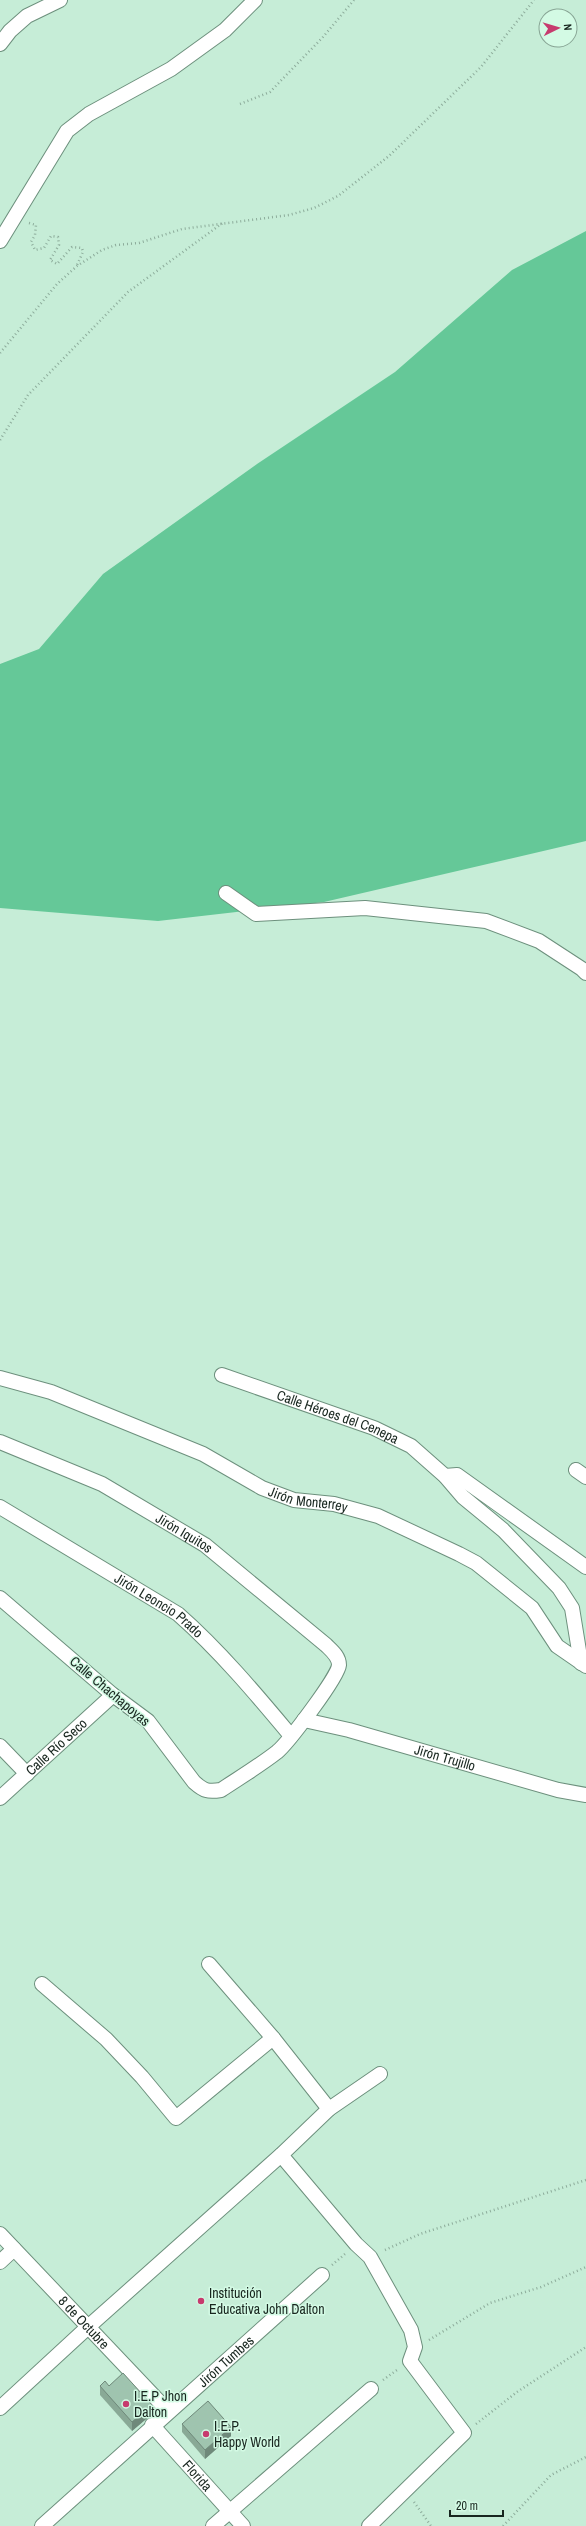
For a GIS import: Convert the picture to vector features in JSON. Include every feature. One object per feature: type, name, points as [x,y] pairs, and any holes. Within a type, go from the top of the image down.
[{"type":"street","points":[[0,44],[10,31],[27,16],[60,0]]},
{"type":"street","points":[[0,241],[9,229],[67,131],[89,114],[171,69],[225,30],[255,0]]},
{"type":"street","points":[[226,893],[256,914],[365,908],[486,921],[539,941],[586,973]]},
{"type":"street","name":"Calle Héroes del Cenepa","points":[[222,1375],[374,1428],[411,1446],[445,1476],[463,1497],[503,1530],[559,1588],[572,1608],[583,1664]]},
{"type":"street","name":"Jirón Monterrey","points":[[0,1378],[51,1392],[203,1454],[262,1488],[294,1500],[334,1504],[378,1516],[459,1554],[476,1563],[532,1608],[557,1646],[583,1664]]},
{"type":"street","name":"Jirón Iquitos","points":[[0,1442],[102,1484],[205,1545],[326,1645],[337,1656],[339,1665],[334,1678],[304,1720]]},
{"type":"street","points":[[445,1476],[457,1475],[586,1567]]},
{"type":"street","name":"Jirón Leoncio Prado","points":[[0,1507],[178,1614],[244,1682],[292,1736]]},
{"type":"street","name":"Calle Chachapoyas","points":[[0,1598],[113,1695],[148,1722],[194,1782],[202,1790],[210,1792],[221,1790],[278,1752],[292,1736]]},
{"type":"street","name":"Calle Río Seco","points":[[0,1798],[113,1695]]},
{"type":"street","points":[[292,1736],[304,1720]]},
{"type":"street","name":"Jirón Trujillo","points":[[304,1720],[349,1730],[550,1788],[586,1795]]},
{"type":"street","points":[[0,1746],[27,1774]]},
{"type":"street","points":[[209,1964],[273,2038],[329,2109]]},
{"type":"street","points":[[42,1984],[106,2039],[142,2077],[176,2118],[273,2038]]},
{"type":"street","points":[[0,2408],[88,2327],[281,2155],[329,2109],[380,2074]]},
{"type":"street","points":[[281,2155],[356,2244],[370,2257],[411,2330],[415,2347],[410,2362],[464,2433],[404,2489],[369,2526]]},
{"type":"street","name":"8 de Octubre","points":[[0,2234],[168,2411]]},
{"type":"street","points":[[0,2262],[14,2249]]},
{"type":"street","name":"Jirón Tumbes","points":[[42,2526],[152,2425],[322,2275]]},
{"type":"street","points":[[213,2526],[372,2388]]},
{"type":"street","name":"Florida","points":[[152,2425],[228,2512],[243,2526]]},
{"type":"path","points":[[240,104],[270,92],[324,37],[354,0]]},
{"type":"path","points":[[0,353],[57,284],[77,266],[116,244],[139,242],[182,229],[224,222],[289,215],[314,208],[338,196],[389,156],[481,67],[534,0]]},
{"type":"path","points":[[0,440],[28,395],[128,292],[224,222]]},
{"type":"path","points":[[9,229],[20,233],[30,223],[36,225],[35,235],[31,242],[35,250],[44,248],[51,236],[58,237],[59,245],[50,260],[58,264],[72,247],[78,246],[83,252],[77,266]]},
{"type":"path","points":[[370,2257],[420,2234],[586,2180]]},
{"type":"path","points":[[322,2275],[356,2244]]},
{"type":"path","points":[[415,2347],[490,2303],[541,2287],[586,2267]]},
{"type":"path","points":[[464,2433],[517,2392],[586,2347]]},
{"type":"path","points":[[372,2388],[410,2362]]},
{"type":"path","points":[[502,2526],[551,2475],[586,2457]]},
{"type":"path","points":[[404,2489],[431,2526]]},
{"type":"green space","points":[[586,231],[586,841],[324,902],[158,921],[0,908],[0,664],[39,649],[103,574],[257,464],[395,372],[512,270]]},
{"type":"building","name":"I.E.P Jhon Dalton","points":[[123,2373],[152,2405],[132,2422],[100,2386],[105,2381],[109,2386]]},
{"type":"building","name":"I.E.P. Happy World","points":[[208,2401],[231,2427],[205,2450],[182,2424]]},
{"type":"place","name":"Institución Educativa John Dalton","points":[[201,2301]]},
{"type":"place","name":"I.E.P Jhon Dalton","points":[[126,2404]]},
{"type":"place","name":"I.E.P. Happy World","points":[[206,2434]]}]
